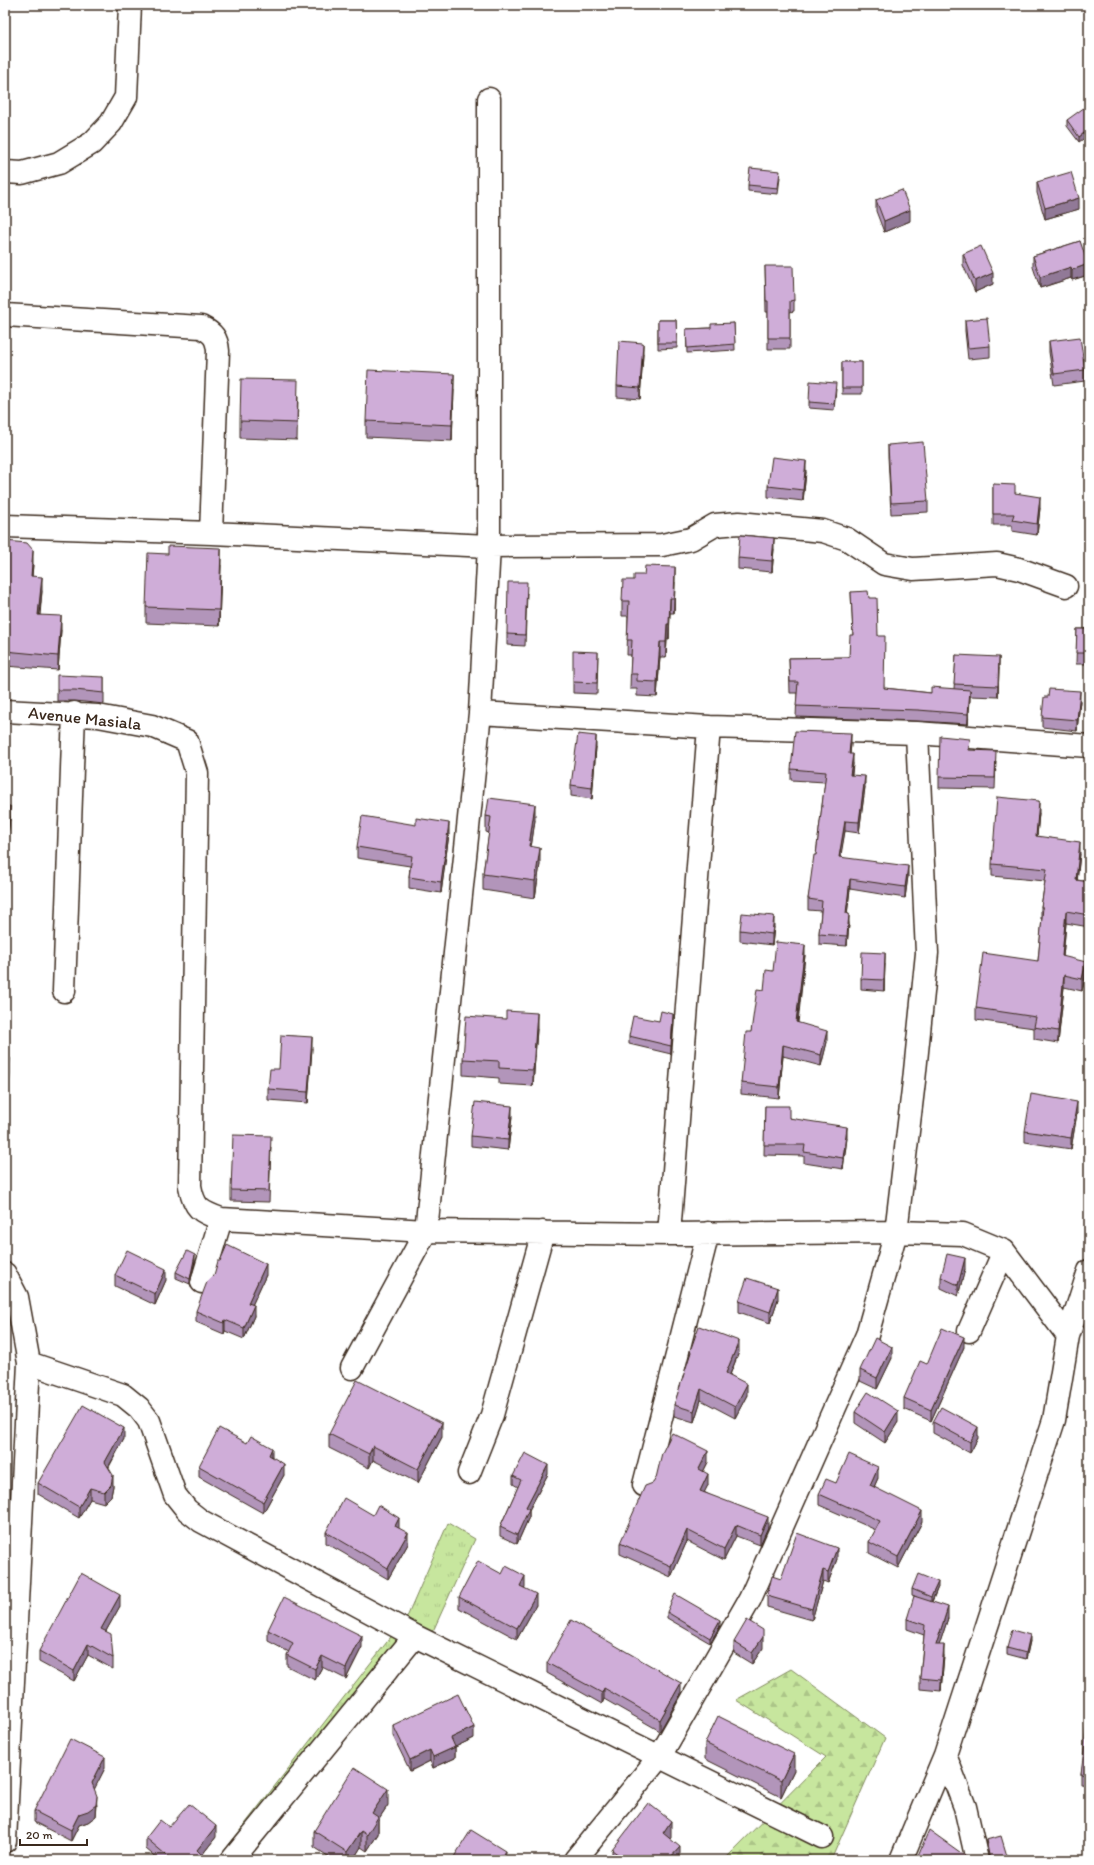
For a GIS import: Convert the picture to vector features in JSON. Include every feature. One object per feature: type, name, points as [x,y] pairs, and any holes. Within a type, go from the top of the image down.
[{"type":"street","points":[[5,172],[22,173],[59,163],[92,143],[111,123],[126,96],[130,5]]},
{"type":"street","points":[[352,1368],[426,1231],[480,713],[489,546],[489,99]]},
{"type":"street","points":[[5,315],[201,327],[210,332],[218,340],[211,533]]},
{"type":"street","points":[[5,526],[211,533],[489,546],[662,546],[691,539],[716,525],[746,523],[823,531],[846,539],[884,564],[913,569],[997,564],[1019,569],[1066,586]]},
{"type":"street","name":"Avenue Masiala","points":[[5,711],[74,714],[152,726],[186,741],[198,772],[190,1186],[193,1200],[203,1213],[221,1219]]},
{"type":"street","points":[[480,713],[709,727],[917,733],[1089,746]]},
{"type":"street","points":[[64,991],[74,714]]},
{"type":"street","points":[[669,1234],[709,727]]},
{"type":"street","points":[[575,1860],[660,1756],[753,1592],[867,1335],[896,1232],[927,954],[917,733]]},
{"type":"street","points":[[202,1282],[221,1219],[426,1231],[669,1234],[896,1232],[963,1234],[1004,1251],[1068,1336]]},
{"type":"street","points":[[469,1473],[492,1415],[543,1232]]},
{"type":"street","points":[[644,1485],[708,1233]]},
{"type":"street","points":[[969,1330],[1004,1251]]},
{"type":"street","points":[[901,1860],[945,1754],[1054,1420],[1068,1336],[1089,1271]]},
{"type":"street","points":[[5,1274],[17,1297],[29,1363],[5,1841]]},
{"type":"street","points":[[29,1363],[123,1395],[139,1408],[149,1422],[175,1495],[187,1510],[201,1521],[415,1636],[822,1837]]},
{"type":"street","points":[[232,1860],[415,1636]]},
{"type":"street","points":[[945,1754],[965,1807],[977,1860]]},
{"type":"green space","points":[[448,1523],[475,1539],[434,1629],[247,1860],[217,1860],[408,1615]]},
{"type":"green space","points":[[791,1669],[885,1738],[831,1860],[724,1860],[826,1757],[736,1700]]},
{"type":"building","points":[[1085,107],[1089,113],[1089,129],[1079,137],[1067,120]]},
{"type":"building","points":[[750,168],[780,171],[778,188],[748,185]]},
{"type":"building","points":[[1071,172],[1079,198],[1045,208],[1037,182]]},
{"type":"building","points":[[902,190],[910,210],[884,221],[876,200]]},
{"type":"building","points":[[1080,241],[1088,264],[1072,270],[1071,267],[1040,277],[1033,256]]},
{"type":"building","points":[[981,246],[993,273],[975,281],[963,254]]},
{"type":"building","points":[[765,266],[793,266],[794,300],[790,301],[790,338],[768,338],[768,301],[766,301]]},
{"type":"building","points":[[987,318],[990,346],[968,348],[965,320]]},
{"type":"building","points":[[658,320],[676,320],[677,343],[658,343]]},
{"type":"building","points":[[734,323],[735,344],[687,348],[686,329],[711,328],[711,324]]},
{"type":"building","points":[[1080,337],[1085,370],[1054,374],[1049,341]]},
{"type":"building","points":[[619,341],[643,343],[640,388],[617,386]]},
{"type":"building","points":[[842,362],[862,362],[862,388],[842,388]]},
{"type":"building","points":[[368,370],[454,374],[452,425],[366,421]]},
{"type":"building","points":[[241,379],[298,380],[297,423],[240,421]]},
{"type":"building","points":[[810,381],[836,383],[834,404],[809,402]]},
{"type":"building","points":[[923,442],[928,501],[891,503],[888,445]]},
{"type":"building","points":[[772,457],[806,461],[803,490],[768,486]]},
{"type":"building","points":[[993,484],[1015,485],[1015,493],[1040,497],[1037,524],[1012,520],[1014,514],[993,514]]},
{"type":"building","points":[[740,535],[774,538],[772,561],[738,558]]},
{"type":"building","points":[[5,541],[27,543],[33,550],[31,576],[42,577],[38,615],[61,616],[58,656],[5,651],[5,614],[7,597],[5,597]]},
{"type":"building","points":[[168,546],[221,548],[219,610],[146,607],[148,553],[168,554]]},
{"type":"building","points":[[645,566],[675,567],[674,598],[670,598],[669,624],[667,624],[666,642],[660,642],[657,682],[637,681],[637,674],[630,674],[632,640],[627,640],[629,601],[622,601],[623,580],[634,580],[634,575],[644,575]]},
{"type":"building","points":[[508,582],[527,582],[525,635],[507,634]]},
{"type":"building","points":[[868,591],[869,598],[877,598],[878,636],[885,636],[884,688],[931,693],[931,687],[970,690],[968,714],[918,710],[796,706],[798,682],[790,682],[789,658],[849,657],[850,635],[853,635],[851,592]]},
{"type":"building","points":[[1077,629],[1089,629],[1089,653],[1076,653]]},
{"type":"building","points":[[573,651],[598,652],[597,683],[573,682]]},
{"type":"building","points":[[956,655],[999,657],[998,686],[954,684]]},
{"type":"building","points":[[57,675],[104,677],[104,693],[57,690]]},
{"type":"building","points":[[1049,689],[1080,691],[1077,720],[1042,717],[1044,697],[1048,697]]},
{"type":"building","points":[[795,731],[851,733],[849,754],[853,754],[850,775],[865,776],[859,822],[845,821],[839,857],[908,866],[905,887],[850,879],[846,913],[849,914],[847,936],[819,934],[822,901],[808,899],[814,855],[816,855],[826,772],[791,769]]},
{"type":"building","points":[[578,734],[596,736],[592,788],[571,785]]},
{"type":"building","points":[[940,736],[970,739],[969,750],[996,751],[995,778],[939,777]]},
{"type":"building","points":[[997,797],[1039,801],[1036,836],[1080,842],[1076,880],[1089,882],[1089,915],[1066,911],[1062,956],[1086,962],[1082,979],[1064,975],[1058,1031],[1034,1027],[1036,1017],[976,1008],[983,953],[1038,961],[1043,907],[1041,907],[1047,869],[992,864]]},
{"type":"building","points":[[489,798],[535,804],[529,846],[540,848],[535,881],[483,874],[491,817],[486,816]]},
{"type":"building","points":[[5,806],[10,806],[6,844],[5,844]]},
{"type":"building","points":[[362,816],[416,825],[416,818],[449,823],[441,882],[409,877],[412,856],[357,847]]},
{"type":"building","points":[[742,913],[774,916],[772,934],[740,930]]},
{"type":"building","points":[[776,942],[805,945],[796,1022],[827,1031],[821,1055],[783,1045],[779,1087],[741,1083],[746,1032],[751,1032],[757,989],[764,990],[766,970],[773,971]]},
{"type":"building","points":[[862,952],[885,953],[884,980],[861,979]]},
{"type":"building","points":[[506,1011],[537,1013],[533,1070],[499,1068],[499,1061],[463,1059],[466,1016],[506,1019]]},
{"type":"building","points":[[661,1011],[673,1014],[671,1046],[629,1036],[633,1016],[659,1021]]},
{"type":"building","points":[[281,1035],[312,1037],[308,1092],[268,1089],[270,1069],[279,1069]]},
{"type":"building","points":[[5,1057],[10,1058],[5,1125]]},
{"type":"building","points":[[1031,1094],[1077,1102],[1071,1138],[1025,1131]]},
{"type":"building","points":[[475,1102],[512,1106],[508,1140],[471,1136]]},
{"type":"building","points":[[765,1106],[789,1106],[789,1118],[847,1127],[843,1158],[804,1152],[805,1145],[764,1145]]},
{"type":"building","points":[[233,1135],[271,1136],[269,1191],[231,1190]]},
{"type":"building","points":[[227,1245],[266,1264],[248,1303],[254,1305],[244,1328],[225,1320],[224,1323],[196,1311],[207,1282],[214,1275],[218,1261],[220,1261]]},
{"type":"building","points":[[127,1250],[166,1269],[155,1294],[115,1275]]},
{"type":"building","points":[[187,1251],[195,1255],[190,1279],[176,1272]]},
{"type":"building","points":[[947,1254],[965,1258],[958,1285],[941,1277]]},
{"type":"building","points":[[747,1278],[778,1288],[770,1312],[739,1301]]},
{"type":"building","points":[[699,1326],[739,1341],[726,1373],[747,1384],[735,1407],[701,1389],[694,1411],[674,1405]]},
{"type":"building","points":[[942,1328],[964,1337],[931,1410],[904,1398],[920,1361],[927,1364]]},
{"type":"building","points":[[875,1338],[892,1347],[877,1378],[860,1370]]},
{"type":"building","points":[[357,1380],[442,1423],[418,1469],[373,1446],[369,1454],[329,1434]]},
{"type":"building","points":[[868,1392],[898,1411],[885,1432],[855,1412]]},
{"type":"building","points":[[83,1405],[124,1428],[105,1462],[113,1475],[111,1485],[104,1492],[90,1488],[79,1507],[38,1483]]},
{"type":"building","points":[[941,1407],[978,1427],[970,1442],[933,1422]]},
{"type":"building","points":[[219,1428],[247,1443],[251,1436],[272,1448],[269,1455],[284,1464],[263,1502],[199,1466]]},
{"type":"building","points":[[672,1433],[708,1451],[699,1469],[708,1474],[700,1491],[768,1517],[760,1535],[736,1525],[724,1549],[687,1530],[671,1566],[620,1543],[645,1486],[653,1483],[656,1478],[662,1453]]},
{"type":"building","points":[[525,1453],[548,1465],[526,1507],[529,1509],[517,1535],[500,1527],[521,1480],[513,1476]]},
{"type":"building","points":[[849,1454],[878,1467],[870,1485],[922,1511],[898,1557],[869,1542],[880,1521],[819,1494],[826,1479],[836,1483]]},
{"type":"building","points":[[344,1498],[373,1515],[378,1505],[399,1518],[395,1526],[408,1533],[388,1568],[326,1532]]},
{"type":"building","points":[[797,1533],[837,1548],[828,1572],[823,1570],[812,1609],[767,1596],[772,1576],[781,1579]]},
{"type":"building","points":[[478,1561],[502,1574],[506,1566],[525,1576],[520,1586],[536,1594],[517,1628],[459,1597]]},
{"type":"building","points":[[81,1573],[120,1595],[101,1629],[111,1634],[113,1658],[88,1644],[74,1671],[39,1651]]},
{"type":"building","points":[[918,1574],[938,1582],[931,1597],[912,1589]]},
{"type":"building","points":[[675,1594],[720,1620],[710,1638],[667,1612]]},
{"type":"building","points":[[914,1596],[948,1607],[936,1645],[944,1645],[941,1680],[920,1678],[925,1625],[907,1619]]},
{"type":"building","points":[[284,1597],[362,1636],[346,1668],[322,1656],[315,1669],[287,1655],[293,1643],[268,1630]]},
{"type":"building","points":[[571,1620],[681,1683],[660,1720],[604,1688],[602,1693],[547,1663]]},
{"type":"building","points":[[747,1620],[763,1630],[763,1637],[752,1653],[734,1642]]},
{"type":"building","points":[[1012,1630],[1030,1635],[1026,1653],[1007,1648]]},
{"type":"building","points":[[458,1694],[474,1727],[451,1738],[455,1747],[433,1757],[430,1750],[410,1760],[393,1725]]},
{"type":"building","points":[[718,1716],[794,1754],[781,1781],[705,1743]]},
{"type":"building","points":[[1087,1722],[1089,1723],[1089,1775],[1081,1774]]},
{"type":"building","points":[[70,1739],[105,1757],[92,1783],[97,1796],[96,1805],[88,1811],[79,1814],[71,1830],[34,1811]]},
{"type":"building","points":[[354,1767],[388,1789],[372,1813],[378,1817],[367,1835],[361,1831],[347,1852],[314,1831]]},
{"type":"building","points":[[648,1803],[671,1821],[663,1833],[680,1847],[668,1860],[626,1860],[612,1850]]},
{"type":"building","points":[[189,1804],[216,1826],[197,1850],[205,1858],[203,1860],[172,1860],[146,1838],[160,1820],[169,1827]]},
{"type":"building","points":[[471,1830],[505,1851],[499,1860],[452,1860]]},
{"type":"building","points":[[929,1830],[971,1860],[916,1860]]},
{"type":"building","points":[[1001,1836],[1007,1856],[990,1860],[986,1840]]},
{"type":"building","points":[[441,1856],[447,1860],[439,1860]]}]
